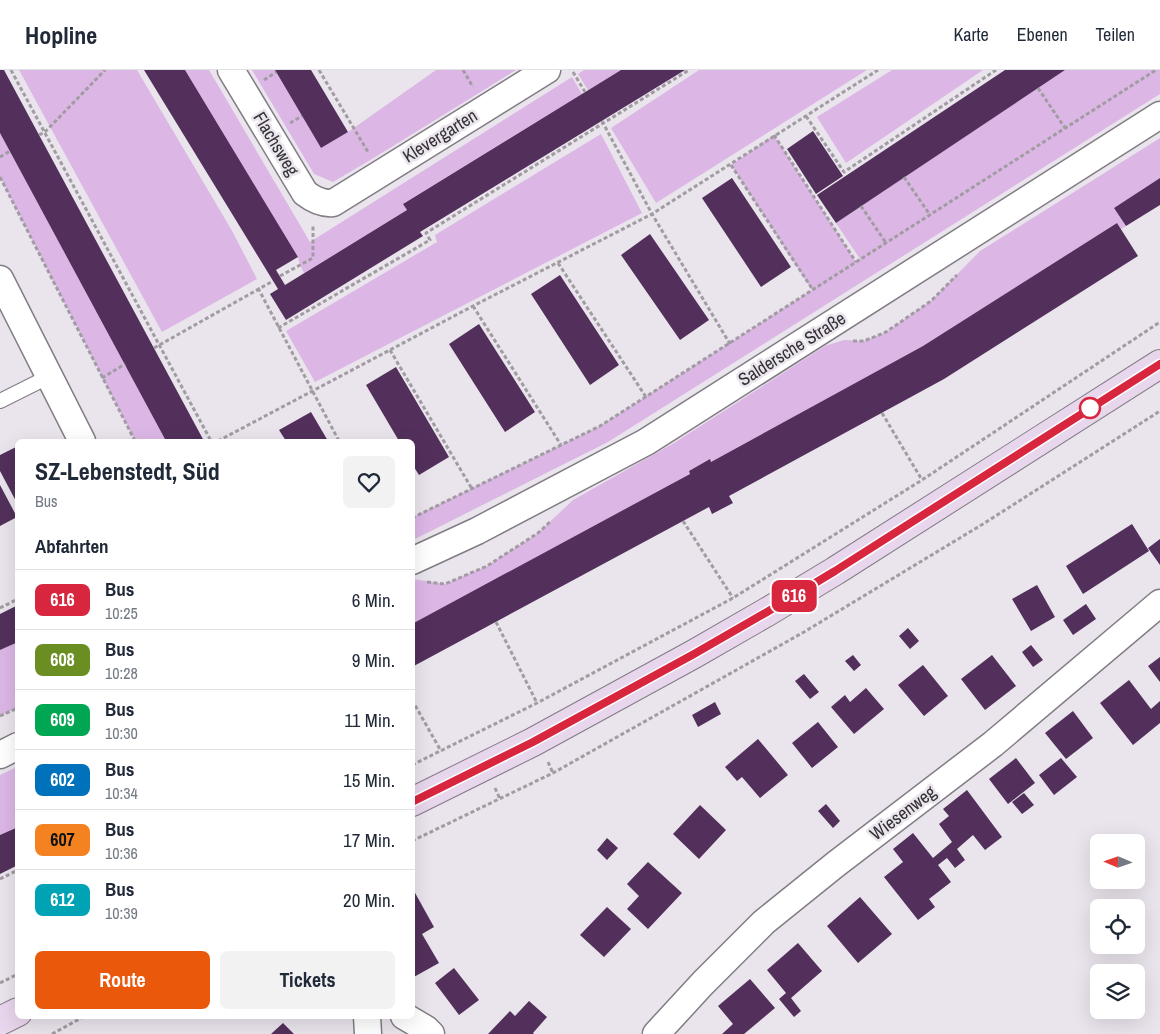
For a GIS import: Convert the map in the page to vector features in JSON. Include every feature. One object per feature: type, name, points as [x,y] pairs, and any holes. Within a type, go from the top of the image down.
[{"type":"street","name":"Flachsweg","points":[[231,70],[305,193],[319,202],[333,203]]},
{"type":"street","name":"Klevergarten","points":[[333,203],[547,70]]},
{"type":"street","name":"Saldersche Straße","points":[[415,560],[477,531],[646,442],[1160,115]]},
{"type":"street","points":[[0,279],[81,439]]},
{"type":"street","points":[[415,801],[533,742],[767,612],[835,571],[1160,364]]},
{"type":"street","name":"Wiesenweg","points":[[656,1034],[703,983],[764,922],[836,864],[993,744],[1160,603]]},
{"type":"street","points":[[0,755],[15,748]]},
{"type":"street","points":[[0,1021],[15,1014]]},
{"type":"street","points":[[367,1019],[368,1034]]},
{"type":"street","points":[[409,1019],[431,1034]]},
{"type":"lane","points":[[0,401],[50,376]]},
{"type":"path","points":[[11,70],[210,439]]},
{"type":"path","points":[[39,135],[45,132],[105,70]]},
{"type":"path","points":[[319,70],[372,159]]},
{"type":"path","points":[[462,70],[478,94]]},
{"type":"path","points":[[278,328],[430,240],[426,233],[689,70]]},
{"type":"path","points":[[222,439],[652,214],[878,70]]},
{"type":"path","points":[[806,116],[844,172],[996,70]]},
{"type":"path","points":[[415,517],[600,426],[1156,70]]},
{"type":"path","points":[[259,83],[276,72]]},
{"type":"path","points":[[573,72],[585,92]]},
{"type":"path","points":[[1038,88],[1065,128]]},
{"type":"path","points":[[285,126],[302,116]]},
{"type":"path","points":[[602,123],[652,214],[730,344]]},
{"type":"path","points":[[774,136],[856,262]]},
{"type":"path","points":[[0,157],[10,151]]},
{"type":"path","points":[[731,165],[812,290]]},
{"type":"path","points":[[0,177],[134,439]]},
{"type":"path","points":[[904,177],[930,215]]},
{"type":"path","points":[[861,206],[886,243]]},
{"type":"path","points":[[280,276],[313,258],[313,221]]},
{"type":"path","points":[[558,263],[646,397]]},
{"type":"path","points":[[154,348],[272,281]]},
{"type":"path","points":[[258,288],[338,439]]},
{"type":"path","points":[[473,306],[561,445]]},
{"type":"path","points":[[415,764],[537,702],[733,598],[922,480],[1160,322]]},
{"type":"path","points":[[390,350],[472,489]]},
{"type":"path","points":[[102,378],[124,364]]},
{"type":"path","points":[[415,840],[553,773],[804,632],[983,524],[1160,411]]},
{"type":"path","points":[[882,413],[922,480]]},
{"type":"path","points":[[683,521],[733,598]]},
{"type":"path","points":[[0,608],[15,600]]},
{"type":"path","points":[[496,622],[537,702]]},
{"type":"path","points":[[415,705],[440,751]]},
{"type":"path","points":[[0,716],[15,709]]},
{"type":"path","points":[[548,760],[553,773]]},
{"type":"path","points":[[495,788],[500,799]]},
{"type":"path","points":[[0,879],[15,872]]},
{"type":"path","points":[[0,983],[15,976]]},
{"type":"path","points":[[52,1034],[80,1019]]},
{"type":"shaded area","points":[[19,70],[137,70],[231,229],[257,279],[162,332]]},
{"type":"shaded area","points":[[185,70],[209,70],[310,242],[572,77],[582,94],[404,203],[407,210],[304,273],[298,257]]},
{"type":"shaded area","points":[[252,70],[275,70],[321,148],[348,132],[436,70],[516,70],[333,182],[314,174]]},
{"type":"shaded area","points":[[584,70],[621,70],[588,90],[578,74]]},
{"type":"shaded area","points":[[699,70],[867,70],[656,203],[611,128]]},
{"type":"shaded area","points":[[892,70],[983,70],[846,163],[817,117]]},
{"type":"shaded area","points":[[1065,70],[1160,70],[1160,94],[608,442],[415,539],[415,516],[600,426],[812,290],[731,165],[774,135],[856,262],[860,259],[836,223]]},
{"type":"shaded area","points":[[0,133],[165,439],[134,439],[0,177]]},
{"type":"shaded area","points":[[601,134],[642,213],[315,382],[286,331],[437,242],[435,235]]},
{"type":"shaded area","points":[[1160,138],[1160,178],[1114,208],[1126,226],[1121,229],[1117,223],[923,346],[711,462],[709,460],[689,471],[690,474],[415,623],[415,579],[445,584],[487,566],[538,533],[573,500],[674,443],[825,346],[844,340],[864,341],[886,332],[931,301],[980,251]]},
{"type":"shaded area","points":[[15,643],[15,709],[0,716],[0,650]]},
{"type":"shaded area","points":[[15,768],[15,828],[0,835],[0,775]]},
{"type":"building","points":[[0,70],[4,70],[203,439],[165,439],[0,133]]},
{"type":"building","points":[[144,70],[185,70],[298,257],[276,270],[285,285],[407,210],[403,204],[621,70],[685,70],[420,232],[423,236],[286,320],[270,294],[278,289]]},
{"type":"building","points":[[275,70],[311,70],[348,132],[321,148]]},
{"type":"building","points":[[1005,70],[1065,70],[836,223],[817,195]]},
{"type":"building","points":[[813,131],[843,176],[816,194],[787,149]]},
{"type":"building","points":[[732,178],[791,267],[761,287],[702,198]]},
{"type":"building","points":[[1160,178],[1160,205],[1126,226],[1114,208]]},
{"type":"building","points":[[1117,223],[1138,256],[944,379],[729,496],[733,503],[712,514],[709,507],[415,665],[415,622],[690,474],[689,471],[710,459],[711,462],[923,346]]},
{"type":"building","points":[[650,234],[709,320],[680,340],[621,255]]},
{"type":"building","points":[[560,275],[619,365],[590,385],[531,294]]},
{"type":"building","points":[[479,324],[535,412],[505,432],[449,344]]},
{"type":"building","points":[[396,367],[449,457],[419,475],[415,469],[415,439],[398,439],[366,385]]},
{"type":"building","points":[[311,412],[327,439],[285,439],[279,430]]},
{"type":"building","points":[[15,448],[15,499],[0,471],[0,455]]},
{"type":"building","points":[[0,485],[15,513],[15,518],[0,526]]},
{"type":"building","points":[[1132,524],[1149,551],[1083,594],[1066,566]]},
{"type":"building","points":[[1160,539],[1160,565],[1148,548]]},
{"type":"building","points":[[1037,585],[1055,617],[1031,631],[1012,599]]},
{"type":"building","points":[[1086,604],[1096,619],[1073,635],[1063,620]]},
{"type":"building","points":[[15,606],[15,643],[0,650],[0,614]]},
{"type":"building","points":[[908,628],[919,641],[910,649],[899,636]]},
{"type":"building","points":[[1031,645],[1043,660],[1033,667],[1022,652]]},
{"type":"building","points":[[853,655],[861,665],[854,671],[845,661]]},
{"type":"building","points":[[992,655],[1016,686],[985,710],[961,679]]},
{"type":"building","points":[[1160,657],[1160,682],[1148,666]]},
{"type":"building","points":[[923,665],[948,696],[924,716],[898,685]]},
{"type":"building","points":[[804,674],[819,692],[810,699],[795,681]]},
{"type":"building","points":[[1129,680],[1151,709],[1160,701],[1160,723],[1133,745],[1100,703]]},
{"type":"building","points":[[866,688],[884,709],[854,734],[831,707],[845,695],[850,702]]},
{"type":"building","points":[[715,702],[721,714],[698,727],[692,715]]},
{"type":"building","points":[[1073,711],[1093,738],[1066,759],[1045,733]]},
{"type":"building","points":[[818,722],[838,747],[812,768],[792,743]]},
{"type":"building","points":[[758,739],[788,775],[760,798],[742,777],[737,781],[725,767]]},
{"type":"building","points":[[1016,758],[1035,783],[1008,804],[989,779]]},
{"type":"building","points":[[1061,758],[1077,777],[1054,795],[1039,775]]},
{"type":"building","points":[[967,790],[1002,837],[985,850],[973,835],[957,849],[965,860],[955,868],[947,858],[938,865],[951,882],[929,899],[935,907],[918,920],[884,877],[903,862],[893,849],[913,833],[933,858],[952,842],[939,824],[949,816],[943,809]]},
{"type":"building","points":[[1024,793],[1034,805],[1022,814],[1012,802]]},
{"type":"building","points":[[826,804],[840,821],[833,828],[818,811]]},
{"type":"building","points":[[700,805],[726,830],[699,859],[673,834]]},
{"type":"building","points":[[15,828],[15,866],[0,874],[0,835]]},
{"type":"building","points":[[607,838],[618,848],[607,860],[597,850]]},
{"type":"building","points":[[648,862],[682,893],[648,929],[627,909],[639,896],[627,884]]},
{"type":"building","points":[[415,893],[434,927],[422,934],[439,963],[415,976]]},
{"type":"building","points":[[860,897],[892,934],[858,963],[827,926]]},
{"type":"building","points":[[607,907],[631,929],[604,957],[580,935]]},
{"type":"building","points":[[798,943],[822,971],[791,998],[801,1011],[794,1017],[779,999],[786,993],[767,970]]},
{"type":"building","points":[[454,968],[479,1000],[459,1015],[435,983]]},
{"type":"building","points":[[750,979],[775,1008],[744,1034],[722,1034],[733,1024],[718,1006]]},
{"type":"building","points":[[529,1001],[547,1017],[534,1034],[488,1034],[510,1011],[515,1016]]},
{"type":"building","points":[[283,1023],[294,1034],[271,1034]]},
{"type":"bus line","name":"616","points":[[415,801],[533,742],[767,612],[835,571],[1160,364]]}]
